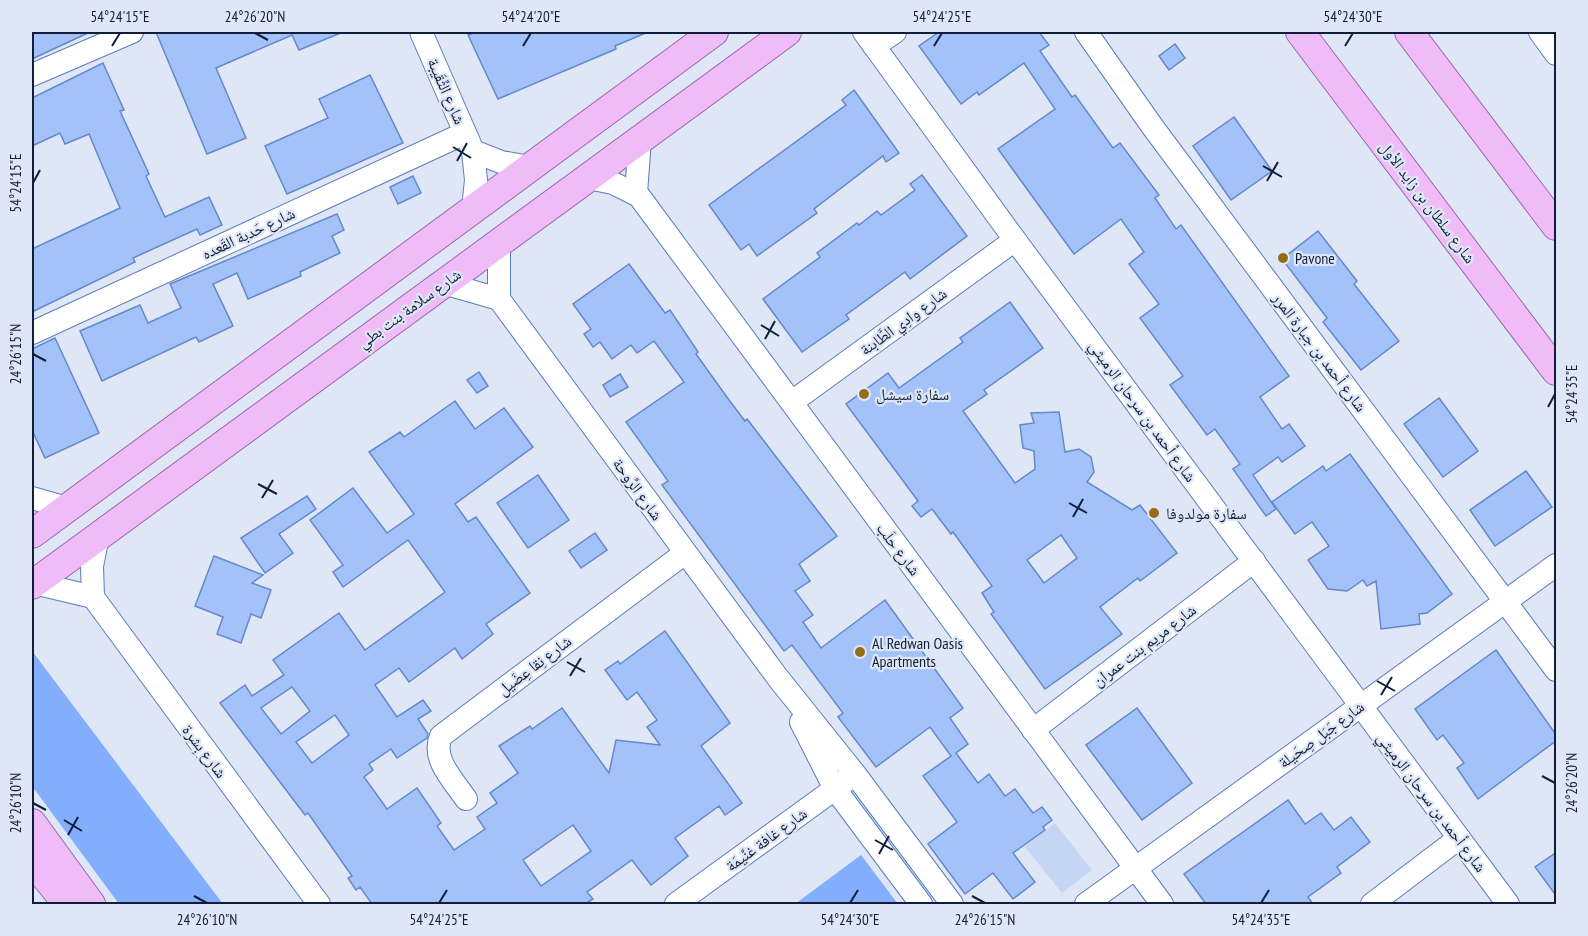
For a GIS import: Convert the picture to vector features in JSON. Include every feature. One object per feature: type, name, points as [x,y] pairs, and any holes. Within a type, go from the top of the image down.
[{"type":"main road","name":"شارع سلامة بنت بطي","points":[[33,584],[787,32]]},
{"type":"main road","name":"شارع سلطان بن زايد الأول","points":[[1300,32],[1557,371]]},
{"type":"main road","points":[[1311,32],[1337,82]]},
{"type":"main road","points":[[1409,32],[1557,226]]},
{"type":"main road","points":[[32,534],[530,168],[699,36]]},
{"type":"main road","points":[[32,823],[91,904]]},
{"type":"main road","points":[[32,860],[67,904]]},
{"type":"street","points":[[32,75],[132,32]]},
{"type":"street","name":"شارع الثِّقَيبة","points":[[421,32],[469,142],[476,180],[473,209]]},
{"type":"street","points":[[866,36],[895,32]]},
{"type":"street","name":"شارع أحمد بن جبارة المرر","points":[[1086,32],[1152,126],[1557,670]]},
{"type":"street","points":[[1540,32],[1557,54]]},
{"type":"street","name":"شارع أحمد بن سرحان الرميثي","points":[[866,36],[1508,904]]},
{"type":"street","points":[[588,178],[613,183],[636,193],[640,139]]},
{"type":"street","points":[[469,142],[501,162],[530,168]]},
{"type":"street","name":"شارع حَدبة القَعده","points":[[32,333],[469,142]]},
{"type":"street","name":"شارع حلَب","points":[[636,193],[1162,904]]},
{"type":"street","name":"شارع وادِي الطَّابنة","points":[[792,402],[1015,240]]},
{"type":"street","points":[[443,283],[499,299],[499,242]]},
{"type":"street","name":"شارع الرَّوحة","points":[[499,299],[778,678],[855,774],[952,904]]},
{"type":"street","points":[[32,498],[67,508]]},
{"type":"street","points":[[33,584],[93,597],[92,566],[98,536]]},
{"type":"street","name":"شارع نِقا عِضَيل","points":[[466,799],[439,758],[438,743],[441,736],[685,552]]},
{"type":"street","name":"شارع مريم بنت عمران","points":[[1033,730],[1254,561]]},
{"type":"street","name":"شارع جَبَل صِحَيلة","points":[[1086,904],[1557,565]]},
{"type":"street","name":"شارع بِشرة","points":[[93,597],[319,904]]},
{"type":"street","name":"شارع الرَّوحة","points":[[778,678],[835,789],[921,904]]},
{"type":"street","name":"شارع غافة غنَّيمَة","points":[[676,904],[855,774]]},
{"type":"street","points":[[1372,904],[1459,838]]},
{"type":"shaded area","points":[[32,651],[223,904],[119,904],[32,786]]},
{"type":"shaded area","points":[[1055,823],[1092,870],[1062,893],[1025,847]]},
{"type":"shaded area","points":[[861,855],[898,904],[795,904]]},
{"type":"building","points":[[32,32],[90,32],[32,59]]},
{"type":"building","points":[[156,32],[343,32],[299,50],[292,35],[216,68],[246,138],[207,154]]},
{"type":"building","points":[[477,32],[648,32],[615,46],[616,49],[498,99],[468,35]]},
{"type":"building","points":[[939,32],[1039,32],[1049,45],[1040,51],[1072,97],[1075,95],[1113,148],[1120,143],[1159,195],[1155,198],[1176,229],[1181,225],[1289,376],[1260,397],[1282,429],[1289,424],[1305,446],[1282,462],[1278,457],[1253,475],[1276,509],[1266,516],[1233,469],[1240,464],[1215,429],[1207,435],[1170,385],[1183,376],[1140,318],[1159,304],[1129,264],[1144,252],[1121,219],[1074,254],[998,149],[1055,109],[1024,63],[979,95],[977,92],[961,104],[919,46]]},
{"type":"building","points":[[1175,44],[1185,58],[1169,70],[1159,56]]},
{"type":"building","points":[[103,63],[124,110],[120,111],[149,174],[146,176],[165,217],[209,197],[222,225],[200,235],[197,229],[133,258],[135,262],[32,312],[32,249],[120,208],[89,134],[65,144],[60,133],[32,146],[32,98]]},
{"type":"building","points":[[370,75],[403,143],[287,194],[265,146],[328,118],[319,99]]},
{"type":"building","points":[[854,90],[899,153],[886,162],[883,156],[814,209],[817,213],[757,256],[749,244],[741,250],[709,205],[846,105],[842,100]]},
{"type":"building","points":[[1234,117],[1272,171],[1231,200],[1193,146]]},
{"type":"building","points":[[922,175],[967,236],[910,279],[905,272],[846,315],[849,319],[802,352],[763,299],[820,257],[817,253],[857,223],[859,225],[877,211],[881,215],[915,190],[910,184]]},
{"type":"building","points":[[413,176],[421,193],[398,204],[390,187]]},
{"type":"building","points":[[337,214],[344,230],[332,236],[340,253],[300,272],[301,276],[248,299],[237,273],[213,284],[233,326],[199,342],[196,337],[102,381],[80,331],[140,305],[148,323],[181,308],[170,284]]},
{"type":"building","points":[[1318,231],[1357,281],[1354,284],[1399,341],[1361,370],[1323,322],[1327,318],[1282,259]]},
{"type":"building","points":[[629,264],[665,313],[670,310],[698,352],[696,354],[729,400],[745,421],[747,419],[837,536],[799,564],[810,581],[795,591],[813,615],[803,622],[821,648],[885,600],[963,708],[950,718],[968,744],[956,753],[978,783],[989,774],[1005,796],[1015,789],[1033,813],[1042,807],[1052,820],[1043,827],[1045,830],[1013,853],[1035,882],[1013,899],[993,873],[965,894],[928,844],[957,822],[923,776],[951,756],[930,727],[876,767],[838,717],[843,713],[792,645],[784,651],[662,485],[668,481],[626,422],[684,382],[654,341],[637,353],[631,345],[612,359],[600,342],[593,347],[584,334],[591,329],[573,304]]},
{"type":"building","points":[[1010,302],[1043,348],[984,390],[987,394],[963,411],[1015,483],[1035,469],[1034,451],[1023,448],[1020,425],[1034,423],[1031,413],[1059,412],[1065,452],[1079,449],[1091,457],[1094,472],[1087,482],[1132,510],[1140,505],[1177,553],[1140,581],[1138,578],[1100,607],[1122,634],[1045,689],[991,614],[994,612],[982,593],[992,586],[953,532],[951,534],[932,509],[921,517],[912,506],[918,501],[846,404],[888,373],[899,388],[963,342],[960,338]],"holes":[[[1061,535],[1077,558],[1044,583],[1027,560]]]},
{"type":"building","points":[[55,338],[99,433],[45,458],[32,430],[32,349]]},
{"type":"building","points":[[479,372],[488,386],[477,393],[467,380]]},
{"type":"building","points":[[620,374],[628,387],[610,397],[603,385]]},
{"type":"building","points":[[1439,398],[1478,451],[1443,477],[1404,424]]},
{"type":"building","points":[[455,401],[475,429],[504,408],[533,447],[455,504],[468,522],[476,517],[530,593],[486,624],[493,634],[462,659],[455,648],[409,682],[399,668],[375,685],[397,717],[423,700],[431,711],[418,719],[428,734],[427,738],[397,758],[391,749],[369,764],[373,770],[364,777],[387,809],[417,788],[441,823],[437,826],[454,850],[485,829],[477,817],[497,803],[490,793],[518,773],[499,746],[530,726],[532,729],[562,708],[609,773],[616,740],[660,745],[647,727],[657,720],[637,692],[627,700],[605,670],[618,661],[620,664],[665,631],[730,723],[701,746],[742,803],[725,815],[719,806],[675,838],[688,856],[651,885],[632,860],[587,892],[593,899],[585,904],[372,904],[360,887],[356,890],[348,878],[352,876],[308,813],[305,815],[220,703],[245,685],[252,696],[284,675],[273,660],[339,613],[365,650],[445,592],[408,540],[343,587],[333,572],[343,565],[310,520],[353,488],[387,533],[414,514],[369,452],[400,432],[404,437]],"holes":[[[292,687],[310,711],[281,734],[261,708]],[[335,715],[349,735],[312,763],[296,742]],[[573,825],[591,851],[541,886],[523,860]]]},
{"type":"building","points":[[1350,454],[1452,594],[1427,613],[1419,614],[1420,624],[1381,629],[1376,581],[1367,586],[1363,580],[1347,591],[1328,589],[1308,560],[1329,546],[1312,522],[1295,534],[1272,502],[1323,466],[1326,471]]},
{"type":"building","points":[[1526,471],[1552,507],[1495,546],[1470,510]]},
{"type":"building","points":[[538,475],[569,520],[528,548],[497,503]]},
{"type":"building","points":[[307,496],[316,509],[279,534],[293,553],[265,573],[241,538]]},
{"type":"building","points":[[595,533],[607,550],[581,568],[569,551]]},
{"type":"building","points":[[214,556],[263,575],[252,583],[271,590],[261,618],[251,614],[241,643],[217,634],[223,617],[195,606]]},
{"type":"building","points":[[1496,650],[1557,736],[1557,740],[1478,799],[1457,768],[1464,763],[1443,735],[1437,740],[1415,709]]},
{"type":"building","points":[[1137,708],[1192,783],[1142,820],[1086,745]]},
{"type":"building","points":[[1288,800],[1305,824],[1321,813],[1334,830],[1351,817],[1370,842],[1337,867],[1341,873],[1308,897],[1313,904],[1206,904],[1184,874]]},
{"type":"building","points":[[1557,852],[1557,897],[1535,867]]},
{"type":"place","name":"Pavone","points":[[1283,258]]},
{"type":"place","name":"سفارة سيشل","points":[[864,394]]},
{"type":"place","name":"سفارة مولدوفا","points":[[1154,513]]},
{"type":"place","name":"Al Redwan Oasis Apartments","points":[[860,652]]}]
